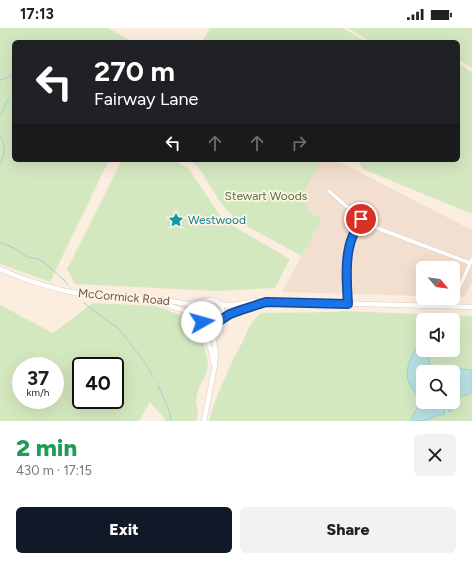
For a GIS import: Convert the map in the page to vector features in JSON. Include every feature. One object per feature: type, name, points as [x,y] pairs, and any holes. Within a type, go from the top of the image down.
[{"type":"street","points":[[329,191],[361,219],[377,228],[471,261],[452,306]]},
{"type":"street","points":[[348,304],[347,274],[349,246],[361,219]]},
{"type":"street","name":"McCormick Road","points":[[0,271],[67,291],[107,297],[153,300],[159,299],[186,303],[204,301]]},
{"type":"street","points":[[153,300],[192,313],[209,324],[216,323],[241,310],[266,302]]},
{"type":"street","points":[[212,380],[212,354],[198,310],[204,301],[211,300],[220,304],[232,306],[254,301],[472,307]]},
{"type":"street","points":[[220,304],[223,310],[220,320]]},
{"type":"street","points":[[204,421],[216,354],[213,335],[216,323]]},
{"type":"shaded area","points":[[321,162],[340,162],[472,230],[472,283],[464,297],[460,297],[460,261],[416,261],[416,296],[282,292],[322,218],[308,211],[303,194]]},
{"type":"green space","points":[[0,28],[108,28],[129,40],[12,40],[12,162],[108,162],[50,282],[0,264]]},
{"type":"green space","points":[[210,28],[343,28],[364,40],[203,40]]},
{"type":"green space","points":[[348,28],[472,28],[472,68],[460,60],[460,40],[368,40]]},
{"type":"green space","points":[[460,64],[472,72],[472,214],[363,169],[359,162],[460,162]]},
{"type":"green space","points":[[121,162],[177,162],[189,169],[223,220],[290,259],[275,288],[217,291],[75,284],[67,269]]},
{"type":"green space","name":"Stewart Woods","points":[[191,162],[321,162],[303,194],[308,211],[322,218],[302,256],[237,221],[220,202],[198,166]]},
{"type":"green space","points":[[93,303],[155,306],[179,315],[190,317],[201,334],[208,361],[207,370],[197,395],[196,401],[198,414],[196,421],[164,421],[165,419],[150,402],[139,421],[0,421],[0,305],[53,333]]},
{"type":"green space","points":[[207,304],[213,304],[218,309],[216,318],[213,320],[207,320],[202,315],[202,309]]},
{"type":"green space","points":[[340,311],[416,314],[416,357],[460,357],[460,316],[472,316],[472,421],[209,421],[228,370],[250,326],[261,313]]},
{"type":"water","points":[[416,349],[416,357],[429,357],[430,365],[416,365],[416,394],[408,381],[407,375],[409,362]]},
{"type":"water","points":[[460,369],[472,370],[472,392],[460,396]]},
{"type":"water","points":[[416,409],[444,409],[444,415],[439,415],[424,421],[410,421]]},
{"type":"waterway","points":[[0,80],[12,76]]},
{"type":"waterway","points":[[0,116],[9,98]]},
{"type":"waterway","points":[[0,136],[3,142],[4,150],[3,158],[0,164]]},
{"type":"waterway","points":[[0,242],[16,249],[27,257],[38,259],[45,263],[68,285]]},
{"type":"waterway","points":[[84,303],[121,331],[146,364],[153,377]]},
{"type":"waterway","points":[[158,385],[169,410],[171,421]]},
{"type":"place","name":"Westwood","points":[[176,220]]},
{"type":"route","points":[[202,322],[206,324],[213,324],[219,322],[230,314],[266,302],[348,304],[347,274],[349,246],[361,219]]}]
